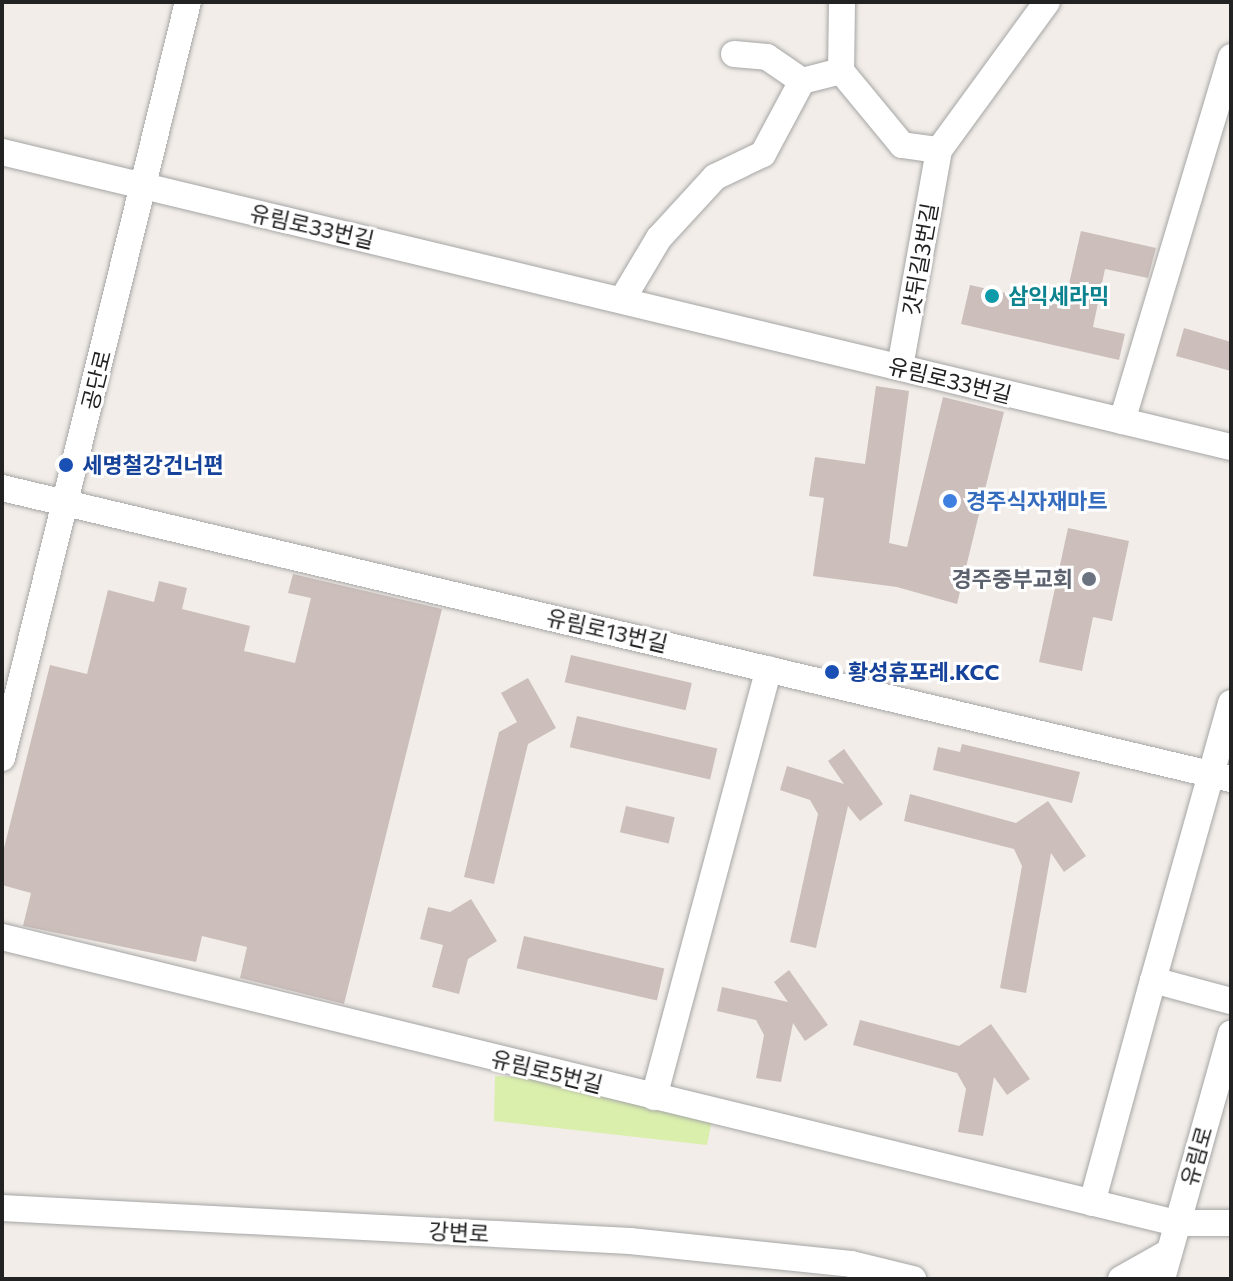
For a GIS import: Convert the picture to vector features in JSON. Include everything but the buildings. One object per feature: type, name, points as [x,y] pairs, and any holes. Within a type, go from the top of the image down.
[{"type":"street","name":"공단로","points":[[2,758],[188,2]]},
{"type":"street","points":[[842,2],[841,71],[902,145],[939,150]]},
{"type":"street","name":"갓뒤길3번길","points":[[900,367],[939,150],[1048,5]]},
{"type":"street","points":[[734,54],[767,57],[802,81]]},
{"type":"street","points":[[1122,421],[1224,100],[1231,57]]},
{"type":"street","points":[[622,300],[659,238],[715,177],[763,154],[802,81],[841,71]]},
{"type":"street","name":"유림로33번길","points":[[2,152],[1231,447]]},
{"type":"street","name":"유림로13번길","points":[[2,488],[1222,776]]},
{"type":"street","points":[[654,1097],[769,669]]},
{"type":"street","points":[[1092,1203],[1153,980],[1222,776],[1231,703]]},
{"type":"street","name":"유림로5번길","points":[[2,937],[1176,1223],[1231,1223]]},
{"type":"street","points":[[1153,980],[1231,1001]]},
{"type":"street","name":"유림로","points":[[1162,1279],[1231,1033]]},
{"type":"street","name":"강변로","points":[[2,1208],[630,1241],[851,1264],[913,1279]]},
{"type":"street","points":[[1121,1279],[1169,1252]]},
{"type":"green space","points":[[495,1076],[530,1078],[712,1120],[707,1145],[494,1121]]},
{"type":"place","name":"삼익세라믹","points":[[992,296]]},
{"type":"place","name":"세명철강건너편","points":[[66,465]]},
{"type":"place","name":"경주식자재마트","points":[[950,501]]},
{"type":"place","name":"경주중부교회","points":[[1089,579]]},
{"type":"place","name":"황성휴포레.KCC","points":[[832,672]]}]
